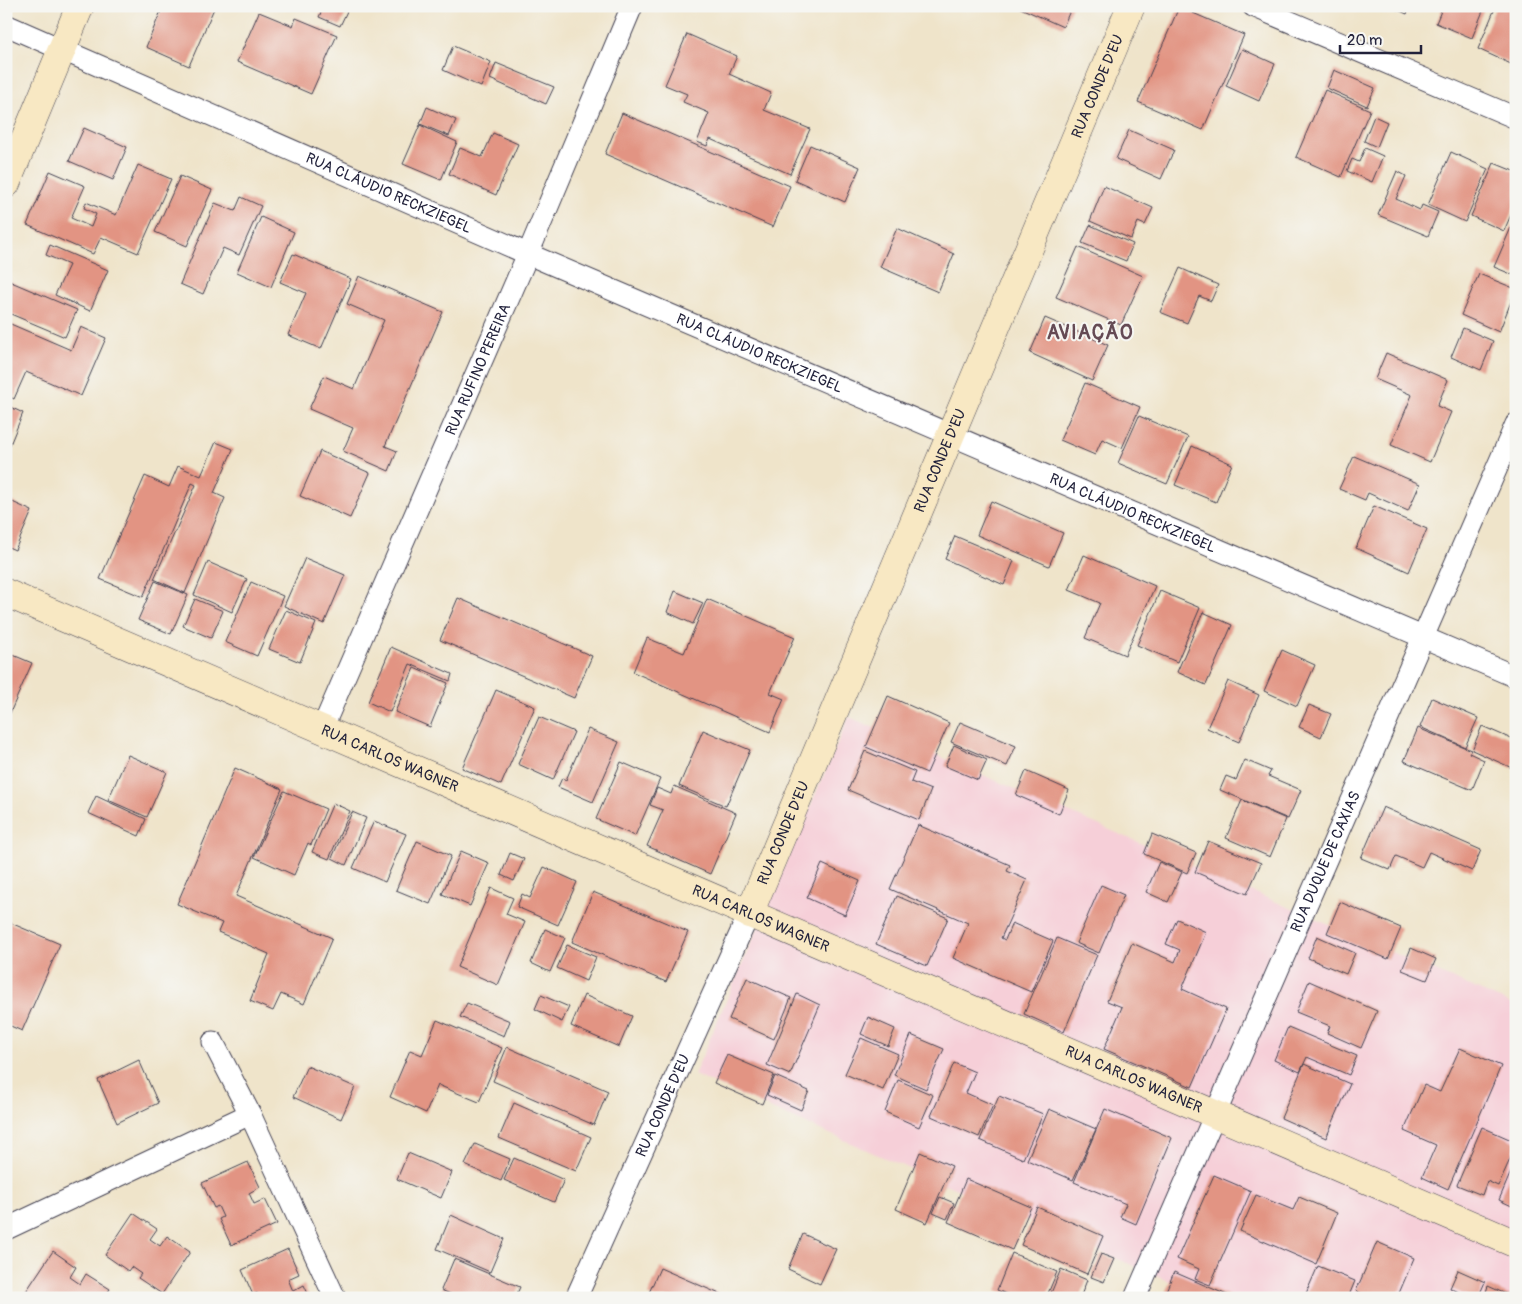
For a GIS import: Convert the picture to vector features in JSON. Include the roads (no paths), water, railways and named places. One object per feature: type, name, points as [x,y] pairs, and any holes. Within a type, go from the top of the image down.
[{"type":"main road","points":[[6,184],[80,6]]},
{"type":"main road","name":"RUA CONDE D'EU","points":[[749,914],[1131,6]]},
{"type":"main road","name":"RUA CARLOS WAGNER","points":[[6,593],[1516,1244]]},
{"type":"street","name":"RUA RUFINO PEREIRA","points":[[322,729],[528,254],[632,6]]},
{"type":"street","points":[[1253,6],[1516,118]]},
{"type":"street","name":"RUA CLÁUDIO RECKZIEGEL","points":[[6,25],[528,254],[1516,677]]},
{"type":"street","name":"RUA DUQUE DE CAXIAS","points":[[1135,1298],[1516,424]]},
{"type":"street","name":"RUA CONDE D'EU","points":[[576,1298],[749,914]]},
{"type":"street","points":[[213,1042],[250,1114],[335,1298]]},
{"type":"street","points":[[6,1229],[250,1114]]},
{"type":"district","name":"AVIAÇÃO","points":[[1090,332]]}]
